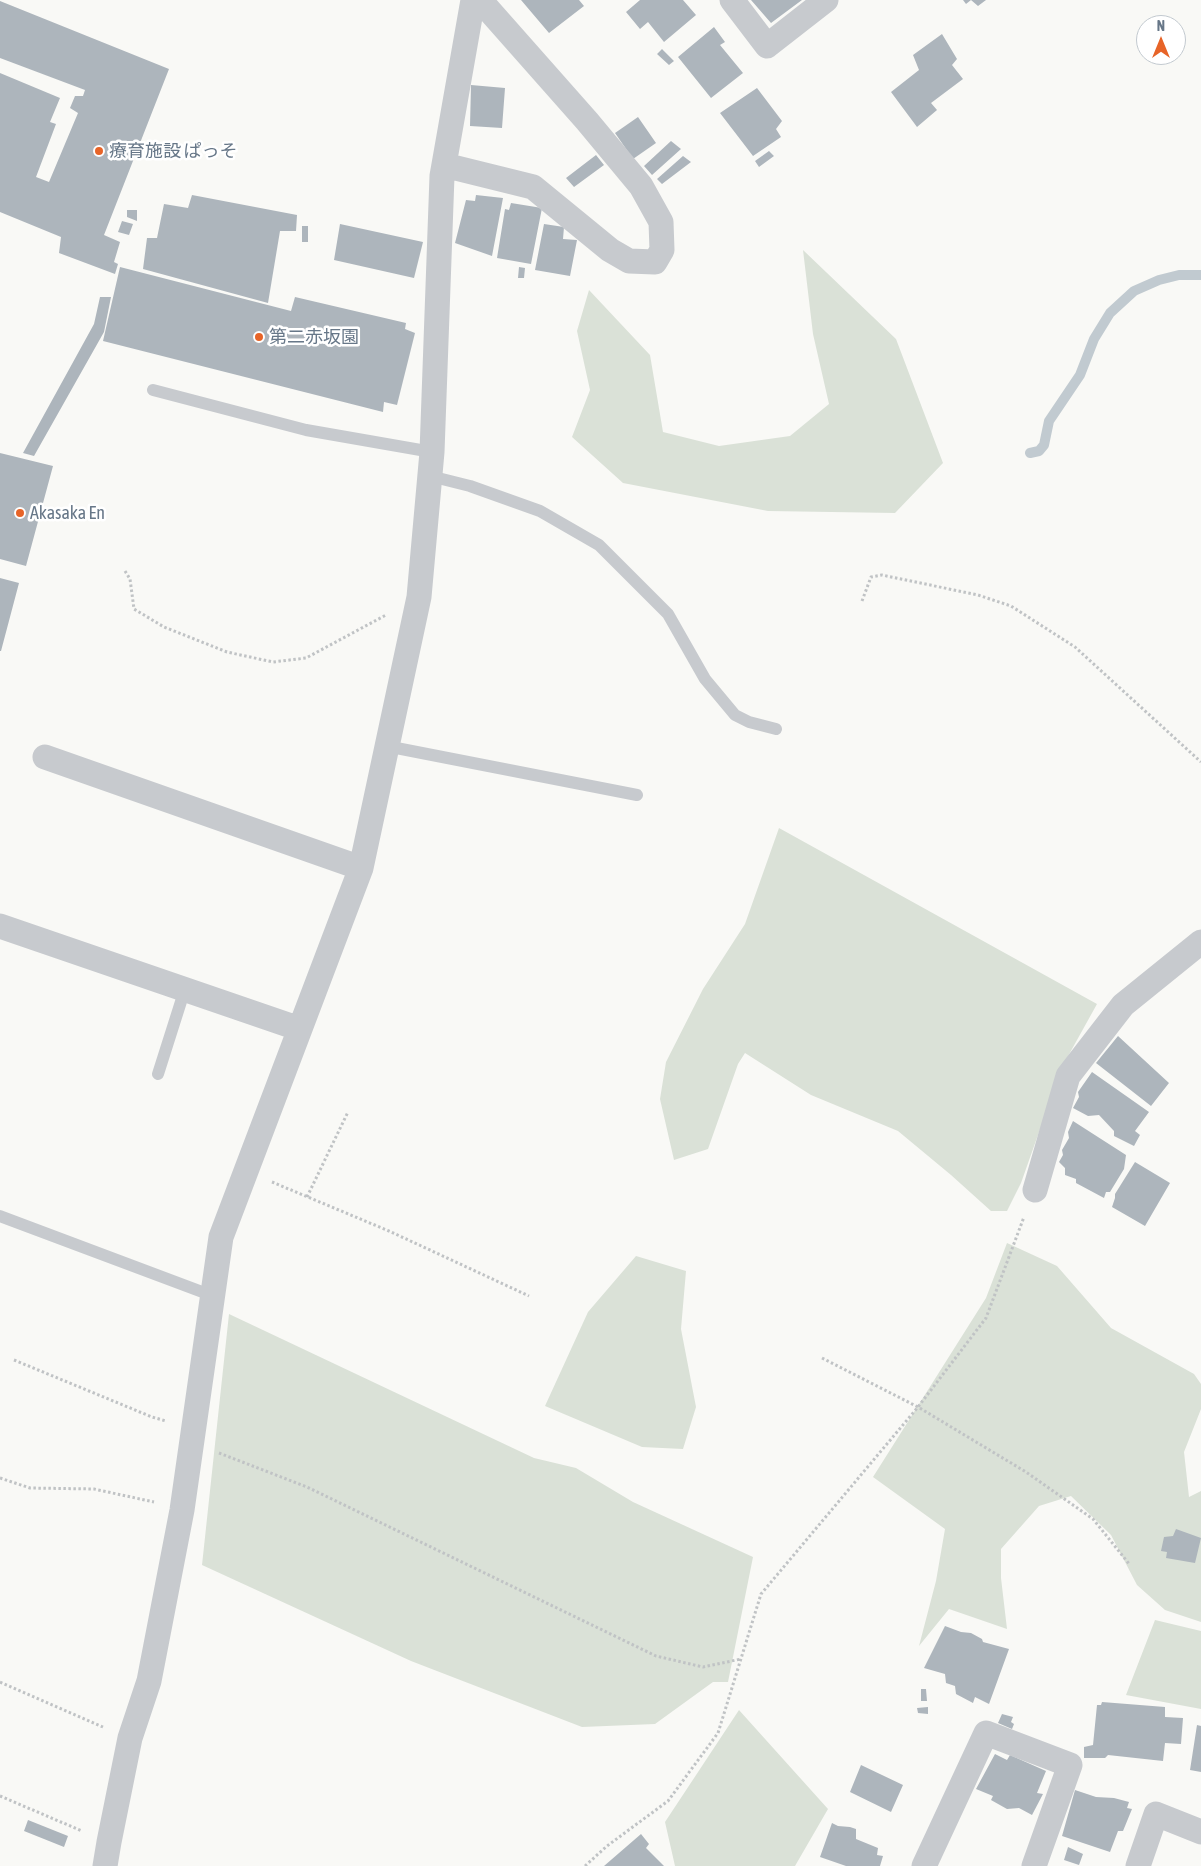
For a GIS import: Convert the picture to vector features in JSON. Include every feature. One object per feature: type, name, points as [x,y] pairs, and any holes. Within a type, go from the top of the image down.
[{"type":"street","points":[[107,1854],[130,1738],[150,1681],[182,1510],[221,1237],[360,868],[419,596],[432,452],[442,176],[473,0]]},
{"type":"street","points":[[444,165],[534,187],[610,250],[629,261],[655,262],[662,250],[661,222],[642,186],[588,121],[480,0]]},
{"type":"street","points":[[732,0],[767,46],[826,0]]},
{"type":"street","points":[[46,757],[360,868]]},
{"type":"street","points":[[0,926],[300,1029]]},
{"type":"street","points":[[1035,1190],[1068,1076],[1123,1006],[1201,942]]},
{"type":"street","points":[[924,1866],[986,1732],[1070,1765],[1034,1866]]},
{"type":"street","points":[[1138,1866],[1156,1814],[1201,1832]]},
{"type":"lane","points":[[153,390],[306,430],[432,452]]},
{"type":"lane","points":[[430,476],[470,486],[540,511],[599,545],[668,614],[705,679],[735,715],[749,722],[776,729]]},
{"type":"lane","points":[[386,746],[637,795]]},
{"type":"lane","points":[[158,1074],[185,989]]},
{"type":"lane","points":[[0,1216],[213,1296]]},
{"type":"path","points":[[125,571],[130,579],[134,609],[164,627],[227,652],[273,662],[306,658],[419,596]]},
{"type":"path","points":[[862,601],[871,577],[882,575],[978,596],[1011,606],[1074,647],[1201,762]]},
{"type":"path","points":[[307,1197],[348,1112]]},
{"type":"path","points":[[246,1171],[389,1231],[529,1296]]},
{"type":"path","points":[[585,1866],[606,1846],[668,1801],[718,1733],[761,1594],[918,1407],[986,1318],[1035,1190]]},
{"type":"path","points":[[822,1358],[918,1407],[1026,1472],[1093,1519],[1130,1565]]},
{"type":"path","points":[[14,1360],[194,1435],[307,1487],[656,1656],[703,1667],[741,1659]]},
{"type":"path","points":[[0,1478],[30,1488],[94,1490],[147,1500],[182,1510]]},
{"type":"path","points":[[0,1682],[130,1738]]},
{"type":"path","points":[[0,1796],[107,1854]]},
{"type":"shaded area","points":[[803,250],[896,339],[943,463],[895,513],[768,511],[623,483],[572,437],[590,390],[577,331],[589,290],[650,355],[663,432],[719,446],[790,436],[829,404],[813,334]]},
{"type":"shaded area","points":[[779,828],[1097,1004],[1062,1067],[1021,1183],[1007,1211],[991,1211],[898,1131],[811,1095],[745,1053],[738,1064],[708,1149],[674,1160],[660,1099],[666,1062],[703,989],[745,924]]},
{"type":"shaded area","points":[[1007,1243],[1057,1266],[1111,1328],[1194,1374],[1201,1384],[1201,1409],[1184,1452],[1189,1497],[1201,1491],[1201,1622],[1165,1610],[1137,1585],[1111,1535],[1071,1496],[1039,1506],[1001,1549],[1001,1578],[1007,1629],[949,1609],[919,1646],[936,1581],[945,1529],[873,1477],[986,1298]]},
{"type":"shaded area","points":[[636,1256],[686,1271],[681,1329],[696,1407],[683,1449],[642,1447],[545,1406],[588,1312]]},
{"type":"shaded area","points":[[229,1314],[534,1458],[576,1468],[633,1502],[753,1557],[728,1682],[713,1682],[655,1724],[582,1727],[411,1661],[202,1565]]},
{"type":"shaded area","points":[[1155,1620],[1201,1631],[1201,1709],[1126,1695]]},
{"type":"shaded area","points":[[739,1710],[828,1809],[795,1866],[675,1866],[665,1822]]},
{"type":"building","points":[[521,0],[579,0],[584,6],[549,33]]},
{"type":"building","points":[[640,0],[683,0],[696,15],[664,42],[648,22],[640,29],[626,12]]},
{"type":"building","points":[[751,0],[802,0],[771,23]]},
{"type":"building","points":[[963,0],[971,0],[966,4]]},
{"type":"building","points":[[971,0],[986,0],[978,6]]},
{"type":"building","name":"療育施設 ぱっそ","points":[[0,1],[169,69],[104,235],[120,242],[114,262],[118,264],[115,274],[59,253],[61,237],[0,212],[0,73],[60,98],[50,122],[56,124],[36,177],[49,182],[78,113],[70,108],[75,96],[83,96],[85,90],[0,58]]},
{"type":"building","points":[[714,27],[725,42],[720,45],[743,73],[711,98],[678,57]]},
{"type":"building","points":[[942,34],[957,59],[952,65],[963,79],[931,103],[937,110],[917,127],[891,92],[919,70],[913,55]]},
{"type":"building","points":[[662,49],[674,61],[669,65],[657,54]]},
{"type":"building","points":[[471,85],[505,88],[502,128],[470,126]]},
{"type":"building","points":[[757,88],[782,121],[776,129],[781,137],[753,156],[720,113]]},
{"type":"building","points":[[638,117],[656,143],[633,159],[615,133]]},
{"type":"building","points":[[671,141],[681,149],[652,175],[644,166]]},
{"type":"building","points":[[769,151],[774,156],[759,167],[755,161]]},
{"type":"building","points":[[596,155],[604,165],[574,187],[566,178]]},
{"type":"building","points":[[683,156],[691,162],[662,184],[657,179]]},
{"type":"building","points":[[192,195],[297,215],[296,231],[280,231],[268,303],[143,269],[147,238],[157,238],[164,204],[188,208]]},
{"type":"building","points":[[476,195],[503,198],[492,256],[455,243],[466,200],[475,201]]},
{"type":"building","points":[[511,203],[542,208],[531,264],[497,258],[505,209],[509,210]]},
{"type":"building","points":[[127,210],[137,210],[137,221],[127,217]]},
{"type":"building","points":[[122,221],[133,224],[129,235],[118,232]]},
{"type":"building","points":[[340,224],[423,242],[414,278],[334,260]]},
{"type":"building","points":[[544,224],[564,227],[563,239],[577,240],[570,276],[535,270]]},
{"type":"building","points":[[302,226],[308,226],[308,242],[302,242]]},
{"type":"building","name":"第二赤坂園","points":[[120,267],[291,311],[295,297],[406,323],[405,329],[415,333],[397,405],[384,402],[383,412],[103,341]]},
{"type":"building","points":[[519,267],[525,268],[524,278],[518,278]]},
{"type":"building","points":[[100,297],[111,297],[104,332],[34,456],[23,453],[94,324]]},
{"type":"building","name":"Akasaka En","points":[[0,453],[53,466],[26,566],[0,559]]},
{"type":"building","points":[[0,578],[19,583],[1,651],[0,651]]},
{"type":"building","points":[[1118,1036],[1169,1083],[1151,1106],[1096,1063]]},
{"type":"building","points":[[1092,1072],[1149,1112],[1135,1131],[1140,1135],[1134,1146],[1114,1136],[1114,1131],[1099,1115],[1088,1116],[1073,1108],[1079,1097],[1078,1092]]},
{"type":"building","points":[[1073,1121],[1126,1155],[1124,1169],[1110,1192],[1106,1192],[1104,1198],[1076,1183],[1076,1179],[1065,1175],[1065,1168],[1059,1162],[1063,1155],[1062,1150],[1069,1138],[1068,1132]]},
{"type":"building","points":[[1135,1162],[1170,1183],[1145,1226],[1112,1207],[1115,1194]]},
{"type":"building","points":[[1176,1529],[1201,1538],[1195,1563],[1166,1558],[1167,1552],[1161,1551],[1164,1537],[1173,1536]]},
{"type":"building","points":[[945,1626],[961,1632],[971,1633],[982,1639],[983,1642],[1009,1649],[989,1704],[975,1697],[973,1703],[956,1694],[955,1686],[946,1683],[945,1674],[924,1668]]},
{"type":"building","points":[[921,1689],[926,1689],[927,1701],[921,1701]]},
{"type":"building","points":[[1102,1702],[1165,1707],[1165,1717],[1183,1718],[1181,1744],[1165,1743],[1163,1761],[1108,1755],[1105,1758],[1084,1758],[1084,1747],[1093,1745],[1097,1705],[1101,1705]]},
{"type":"building","points":[[928,1707],[928,1714],[918,1713],[917,1708]]},
{"type":"building","points":[[1002,1714],[1013,1717],[1011,1722],[1014,1724],[1012,1729],[998,1723]]},
{"type":"building","points":[[1197,1725],[1201,1726],[1201,1772],[1190,1770]]},
{"type":"building","points":[[995,1754],[1007,1760],[1010,1755],[1046,1771],[1037,1793],[1043,1794],[1032,1815],[1019,1808],[1007,1809],[991,1800],[993,1796],[976,1789]]},
{"type":"building","points":[[861,1765],[903,1785],[891,1812],[850,1792]]},
{"type":"building","points":[[1075,1790],[1096,1797],[1114,1798],[1129,1802],[1127,1808],[1132,1809],[1123,1831],[1118,1831],[1110,1852],[1062,1836]]},
{"type":"building","points":[[28,1820],[68,1836],[64,1847],[24,1831]]},
{"type":"building","points":[[832,1823],[856,1829],[856,1839],[878,1848],[877,1855],[883,1856],[880,1866],[846,1866],[820,1857]]},
{"type":"building","points":[[641,1834],[649,1844],[646,1848],[664,1866],[604,1866]]},
{"type":"building","points":[[1068,1847],[1083,1854],[1079,1865],[1064,1860]]},
{"type":"waterway","points":[[1030,453],[1039,451],[1044,445],[1049,421],[1080,375],[1094,339],[1110,313],[1134,291],[1159,280],[1179,275],[1201,275]]},
{"type":"place","name":"療育施設 ぱっそ","points":[[99,151]]},
{"type":"place","name":"第二赤坂園","points":[[259,337]]},
{"type":"place","name":"Akasaka En","points":[[20,513]]}]
